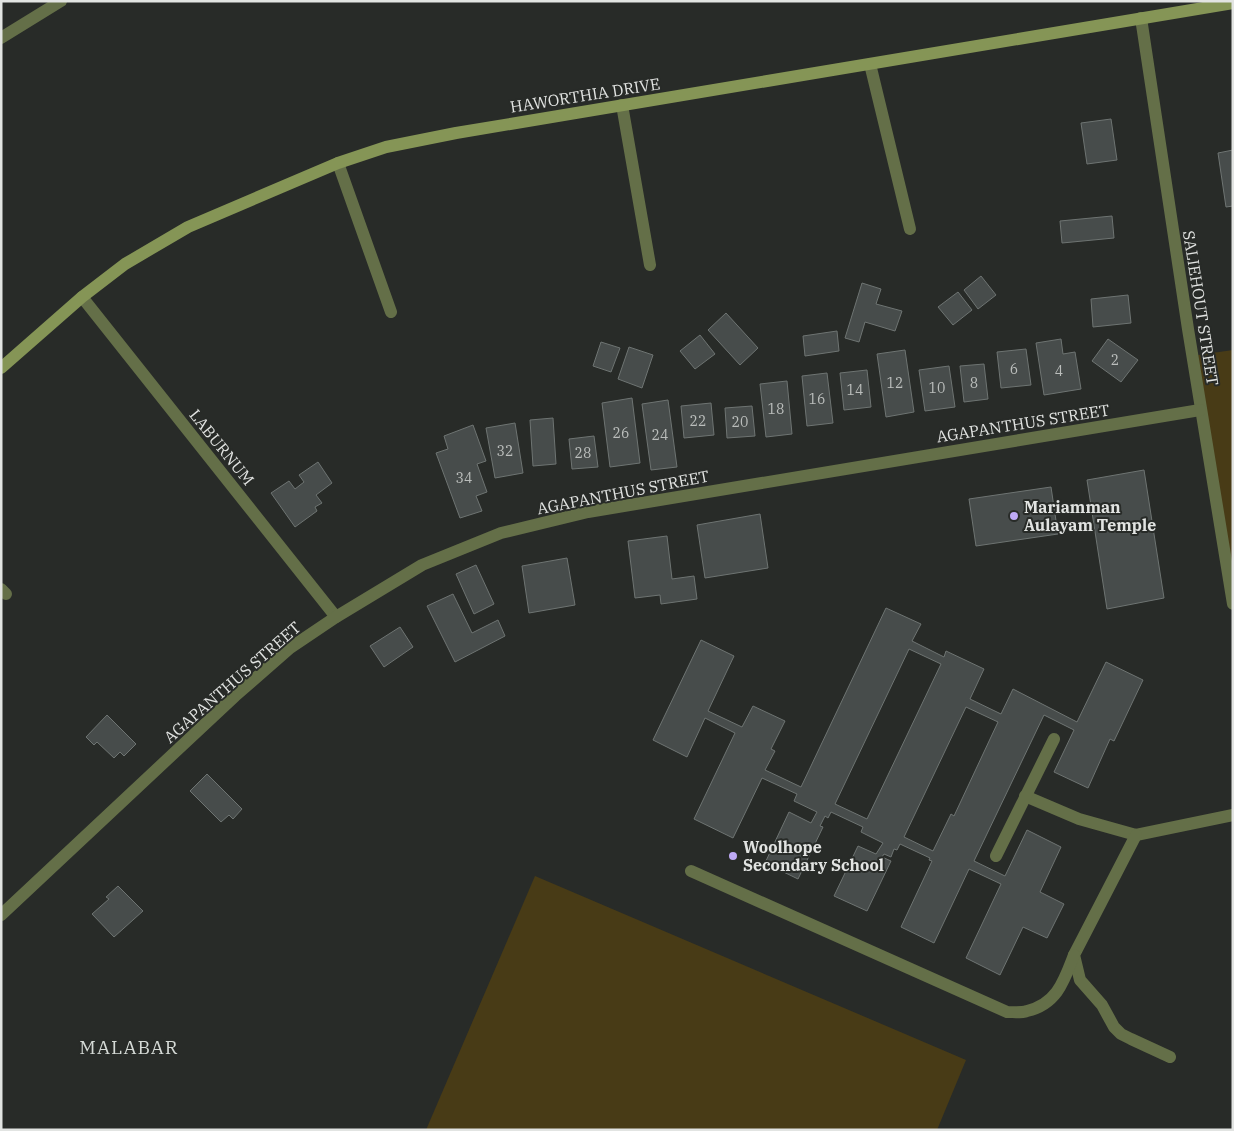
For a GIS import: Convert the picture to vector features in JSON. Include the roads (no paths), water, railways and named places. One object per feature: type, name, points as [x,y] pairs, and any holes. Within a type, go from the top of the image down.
[{"type":"street","points":[[1,38],[61,1]]},
{"type":"street","name":"HAWORTHIA DRIVE","points":[[1,368],[82,297],[125,264],[188,227],[338,163],[386,147],[456,132],[1233,3]]},
{"type":"street","name":"SALIEHOUT STREET","points":[[1141,18],[1200,410],[1233,604]]},
{"type":"street","points":[[870,64],[910,229]]},
{"type":"street","points":[[622,105],[650,266]]},
{"type":"street","points":[[338,163],[391,312]]},
{"type":"street","name":"LABURNUM","points":[[82,297],[336,617]]},
{"type":"street","name":"AGAPANTHUS STREET","points":[[1,915],[235,696],[290,648],[336,617],[422,565],[501,533],[588,512],[1200,410]]},
{"type":"street","points":[[996,856],[1054,739]]},
{"type":"street","points":[[1025,796],[1079,819],[1136,835],[1233,815]]},
{"type":"street","points":[[691,871],[1007,1012],[1028,1011],[1049,1001],[1062,986],[1074,956],[1136,835]]},
{"type":"street","points":[[1074,956],[1080,980],[1102,1005],[1114,1027],[1121,1034],[1170,1057]]},
{"type":"place","name":"Mariamman Aulayam Temple","points":[[1014,516]]},
{"type":"place","name":"Woolhope Secondary School","points":[[733,856]]},
{"type":"district","name":"MALABAR","points":[[129,1047]]}]
